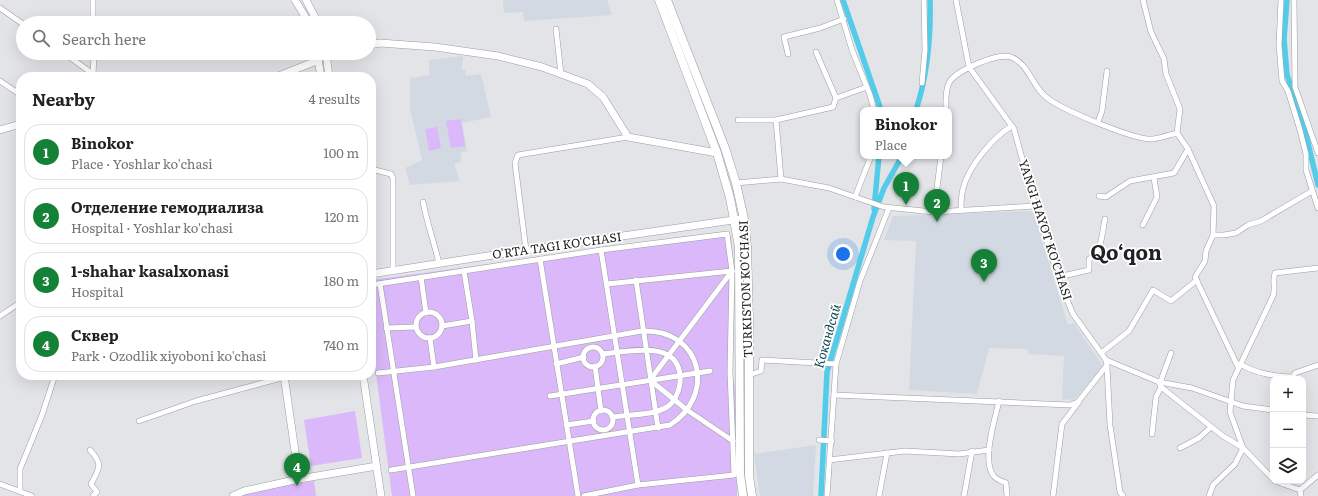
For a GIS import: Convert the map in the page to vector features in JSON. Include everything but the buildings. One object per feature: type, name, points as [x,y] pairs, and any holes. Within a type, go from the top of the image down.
[{"type":"main road","points":[[295,0],[305,16]]},
{"type":"main road","points":[[306,0],[315,16]]},
{"type":"main road","name":"TURKISTON KO'CHASI","points":[[659,0],[717,153],[735,220],[739,260],[740,474],[743,496]]},
{"type":"main road","name":"TURKISTON KO'CHASI","points":[[667,0],[725,148],[736,183],[744,219],[748,267],[749,476],[752,496]]},
{"type":"main road","points":[[376,44],[434,47],[498,56],[561,74],[588,84],[603,97],[628,137],[717,153]]},
{"type":"main road","points":[[286,72],[312,60]]},
{"type":"main road","points":[[318,60],[320,72]]},
{"type":"main road","points":[[328,60],[329,72]]},
{"type":"main road","points":[[0,130],[16,125]]},
{"type":"main road","name":"O'RTA TAGI KO'CHASI","points":[[376,273],[744,219]]},
{"type":"main road","points":[[285,380],[299,479]]},
{"type":"main road","points":[[364,380],[381,496]]},
{"type":"main road","points":[[233,496],[244,491],[299,479],[377,466]]},
{"type":"street","points":[[93,0],[93,16]]},
{"type":"street","points":[[836,0],[844,19],[852,50],[867,87],[873,107]]},
{"type":"street","points":[[922,83],[925,50],[924,0]]},
{"type":"street","name":"YANGI HAYOT KO'CHASI","points":[[956,0],[969,67],[1012,126],[1035,206],[1058,277],[1073,314],[1101,353],[1106,363]]},
{"type":"street","points":[[1143,0],[1151,32],[1164,59],[1166,74],[1180,109],[1177,133],[1188,149],[1214,206],[1213,235],[1206,251],[1206,261],[1195,277],[1239,366],[1273,375],[1293,376],[1294,373],[1318,365]]},
{"type":"street","points":[[1281,0],[1279,45],[1282,81],[1288,91],[1300,130],[1312,190],[1318,208]]},
{"type":"street","points":[[1294,0],[1295,87],[1315,137],[1318,153]]},
{"type":"street","points":[[0,8],[16,19]]},
{"type":"street","points":[[788,54],[784,37],[820,28],[844,19]]},
{"type":"street","points":[[556,29],[561,74]]},
{"type":"street","points":[[738,120],[776,120],[833,107],[836,98],[816,52]]},
{"type":"street","points":[[946,107],[949,82],[969,67],[1000,55],[1008,56],[1017,60],[1046,97],[1065,109],[1138,137],[1153,139],[1177,133]]},
{"type":"street","points":[[73,60],[89,72]]},
{"type":"street","points":[[93,72],[94,60]]},
{"type":"street","points":[[1098,122],[1102,111],[1107,71]]},
{"type":"street","points":[[0,80],[16,91]]},
{"type":"street","points":[[836,98],[867,87]]},
{"type":"street","points":[[776,120],[781,179]]},
{"type":"street","points":[[961,210],[963,188],[971,172],[982,154],[994,140],[1012,126]]},
{"type":"street","points":[[526,250],[516,163],[518,156],[628,137]]},
{"type":"street","points":[[1099,196],[1106,197],[1130,181],[1154,178],[1174,173],[1188,149]]},
{"type":"street","points":[[855,197],[870,159]]},
{"type":"street","points":[[934,212],[940,159]]},
{"type":"street","points":[[376,170],[391,174],[393,178],[393,271]]},
{"type":"street","points":[[1143,225],[1157,197],[1154,178]]},
{"type":"street","points":[[736,183],[781,179],[829,188],[867,203],[886,207],[934,212],[1035,206]]},
{"type":"street","points":[[1213,235],[1236,233],[1248,225],[1261,221],[1312,190]]},
{"type":"street","points":[[423,202],[439,263]]},
{"type":"street","points":[[827,496],[829,460],[832,441],[836,364],[860,281],[886,207]]},
{"type":"street","points":[[1058,277],[1089,270],[1088,260],[1094,256],[1099,249],[1105,219]]},
{"type":"street","points":[[376,284],[601,250],[727,234],[729,238],[732,271],[730,344],[734,475],[638,485],[584,496]]},
{"type":"street","points":[[601,250],[638,485]]},
{"type":"street","points":[[540,259],[578,496]]},
{"type":"street","points":[[1209,496],[1213,485],[1235,464],[1243,448],[1230,412],[1233,380],[1273,296],[1275,290],[1275,273],[1318,268]]},
{"type":"street","points":[[464,271],[472,321],[476,360]]},
{"type":"street","points":[[607,284],[732,271]]},
{"type":"street","points":[[650,380],[679,339],[732,271]]},
{"type":"street","points":[[421,277],[426,313]]},
{"type":"street","points":[[636,280],[642,331],[658,428]]},
{"type":"street","points":[[1101,353],[1129,331],[1153,290],[1171,301],[1197,280]]},
{"type":"street","points":[[380,284],[413,496]]},
{"type":"street","points":[[0,316],[16,306]]},
{"type":"street","points":[[426,313],[436,314],[442,326],[439,334],[430,338],[420,335],[416,327],[418,319],[426,313]]},
{"type":"street","points":[[442,326],[472,321]]},
{"type":"street","points":[[386,328],[416,327]]},
{"type":"street","points":[[378,373],[434,367],[642,331],[655,331],[679,339],[689,348],[695,361],[697,373],[696,394],[682,418],[670,425],[570,443],[391,470]]},
{"type":"street","points":[[430,338],[434,367]]},
{"type":"street","points":[[592,347],[600,350],[602,354],[602,361],[595,366],[588,365],[584,357],[586,351],[592,347]]},
{"type":"street","points":[[602,354],[645,349],[659,351],[675,363],[680,376],[680,384],[674,399],[669,406],[655,411],[612,417]]},
{"type":"street","points":[[1152,434],[1156,397],[1171,353]]},
{"type":"street","points":[[556,364],[584,357]]},
{"type":"street","points":[[749,375],[761,371],[762,360],[836,364]]},
{"type":"street","points":[[1106,363],[1160,384],[1192,388],[1243,406],[1270,410]]},
{"type":"street","points":[[1053,496],[1062,424],[1106,363]]},
{"type":"street","points":[[1106,363],[1110,425],[1120,492],[1123,496]]},
{"type":"street","points":[[595,366],[601,411]]},
{"type":"street","points":[[550,396],[710,371]]},
{"type":"street","points":[[20,491],[20,469],[42,415],[53,380]]},
{"type":"street","points":[[139,421],[196,401],[270,380]]},
{"type":"street","points":[[650,380],[687,410],[733,441]]},
{"type":"street","points":[[1160,384],[1211,427],[1243,448],[1270,476]]},
{"type":"street","points":[[834,395],[1070,405],[1078,402]]},
{"type":"street","points":[[999,401],[989,450],[991,471],[994,476],[1006,483],[1007,496]]},
{"type":"street","points":[[601,411],[607,411],[612,417],[612,424],[605,430],[598,428],[594,422],[596,414],[601,411]]},
{"type":"street","points":[[1306,415],[1318,416]]},
{"type":"street","points":[[566,425],[594,422]]},
{"type":"street","points":[[1180,448],[1199,438],[1211,427]]},
{"type":"street","points":[[819,440],[832,441]]},
{"type":"street","points":[[90,450],[98,459],[100,469],[91,484],[97,492],[93,496]]},
{"type":"street","points":[[829,460],[887,453],[929,451],[959,454],[972,451],[989,450]]},
{"type":"street","points":[[964,496],[972,451]]},
{"type":"street","points":[[879,496],[887,453]]},
{"type":"street","points":[[1300,490],[1318,475]]},
{"type":"street","points":[[0,484],[32,496]]},
{"type":"street","points":[[1284,484],[1300,490]]},
{"type":"street","points":[[1300,490],[1301,496]]},
{"type":"shaded area","points":[[503,0],[607,0],[612,15],[524,21],[523,12],[504,13]]},
{"type":"shaded area","points":[[463,56],[462,70],[465,70],[466,76],[481,74],[491,117],[462,123],[467,151],[460,153],[462,161],[454,164],[460,181],[410,185],[405,168],[422,160],[410,109],[410,78],[429,75],[429,60]]},
{"type":"shaded area","points":[[461,119],[465,146],[451,148],[446,121]]},
{"type":"shaded area","points":[[437,127],[441,148],[429,151],[425,129]]},
{"type":"shaded area","points":[[1033,211],[1068,325],[1074,323],[1103,366],[1074,400],[1062,399],[1064,356],[1028,354],[1028,349],[989,348],[977,394],[909,390],[916,241],[884,240],[893,216]]},
{"type":"shaded area","points":[[728,232],[731,237],[733,257],[732,372],[736,395],[737,496],[392,496],[376,373],[376,279]]},
{"type":"shaded area","points":[[355,411],[362,458],[311,466],[304,420]]},
{"type":"shaded area","points":[[816,445],[813,496],[760,496],[754,454]]},
{"type":"shaded area","points":[[314,481],[316,496],[239,496],[246,492]]},
{"type":"waterway","points":[[843,0],[880,107]]},
{"type":"waterway","points":[[917,107],[928,55],[930,0]]},
{"type":"waterway","points":[[1287,0],[1284,39],[1287,75],[1301,114],[1318,185]]},
{"type":"waterway","points":[[874,209],[879,159]]},
{"type":"waterway","name":"Кокандсай","points":[[821,496],[827,372],[873,217],[884,188],[900,159]]},
{"type":"place","name":"Binokor","points":[[906,205]]},
{"type":"place","name":"Отделение гемодиализа","points":[[937,222]]},
{"type":"place","name":"1-shahar kasalxonasi","points":[[984,282]]},
{"type":"place","name":"Сквер","points":[[297,486]]},
{"type":"district","name":"Qo‘qon","points":[[1126,253]]}]
